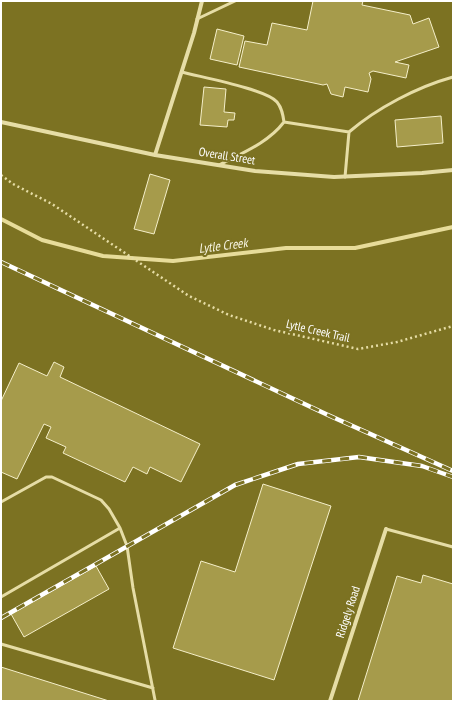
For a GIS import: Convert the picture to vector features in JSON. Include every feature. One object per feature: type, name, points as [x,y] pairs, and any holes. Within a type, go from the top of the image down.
[{"type":"street","points":[[155,155],[182,72],[202,1]]},
{"type":"street","name":"Overall Street","points":[[1,122],[155,155],[255,171],[346,177],[453,170]]},
{"type":"street","name":"Ridgely Road","points":[[330,701],[386,529]]},
{"type":"lane","points":[[198,19],[235,1]]},
{"type":"lane","points":[[182,72],[254,91],[276,101],[282,111],[284,122],[276,132],[263,142],[219,165]]},
{"type":"lane","points":[[346,177],[349,132],[363,120],[409,94],[453,77]]},
{"type":"lane","points":[[284,122],[349,132]]},
{"type":"lane","points":[[1,502],[46,477],[52,477],[101,500],[109,509],[120,528],[127,546],[133,588],[156,701]]},
{"type":"lane","points":[[1,597],[120,528]]},
{"type":"lane","points":[[386,529],[453,547]]},
{"type":"lane","points":[[1,644],[153,688]]},
{"type":"path","name":"Lytle Creek Trail","points":[[1,175],[13,184],[52,204],[183,292],[229,315],[274,330],[358,349],[397,342],[453,326]]},
{"type":"building","points":[[313,1],[363,1],[362,5],[410,15],[413,24],[429,18],[439,47],[395,62],[409,65],[406,78],[373,71],[369,73],[371,79],[368,92],[345,87],[343,97],[331,94],[327,84],[323,85],[239,67],[245,41],[267,45],[272,23],[307,30]]},
{"type":"building","points":[[217,29],[244,36],[237,65],[210,59]]},
{"type":"building","points":[[204,87],[226,89],[224,112],[235,113],[234,120],[228,120],[227,127],[200,125]]},
{"type":"building","points":[[441,116],[443,143],[397,147],[395,120]]},
{"type":"building","points":[[150,174],[170,180],[154,234],[134,229]]},
{"type":"building","points":[[54,362],[64,367],[60,377],[200,444],[181,482],[150,467],[147,474],[133,467],[125,482],[63,453],[66,447],[46,438],[51,427],[44,424],[17,479],[1,472],[1,401],[19,363],[47,376]]},
{"type":"building","points":[[263,484],[331,506],[274,680],[173,648],[201,561],[235,572]]},
{"type":"building","points":[[96,566],[109,589],[24,637],[11,614]]},
{"type":"building","points":[[423,575],[453,584],[453,701],[358,701],[397,576],[421,583]]},
{"type":"building","points":[[1,667],[109,701],[1,701]]},
{"type":"waterway","name":"Lytle Creek","points":[[1,219],[42,240],[103,256],[173,261],[286,248],[355,248],[453,227]]},
{"type":"railway","points":[[1,262],[328,415],[453,471]]},
{"type":"railway","points":[[1,618],[235,485],[298,464],[359,457],[422,466],[453,477]]}]
